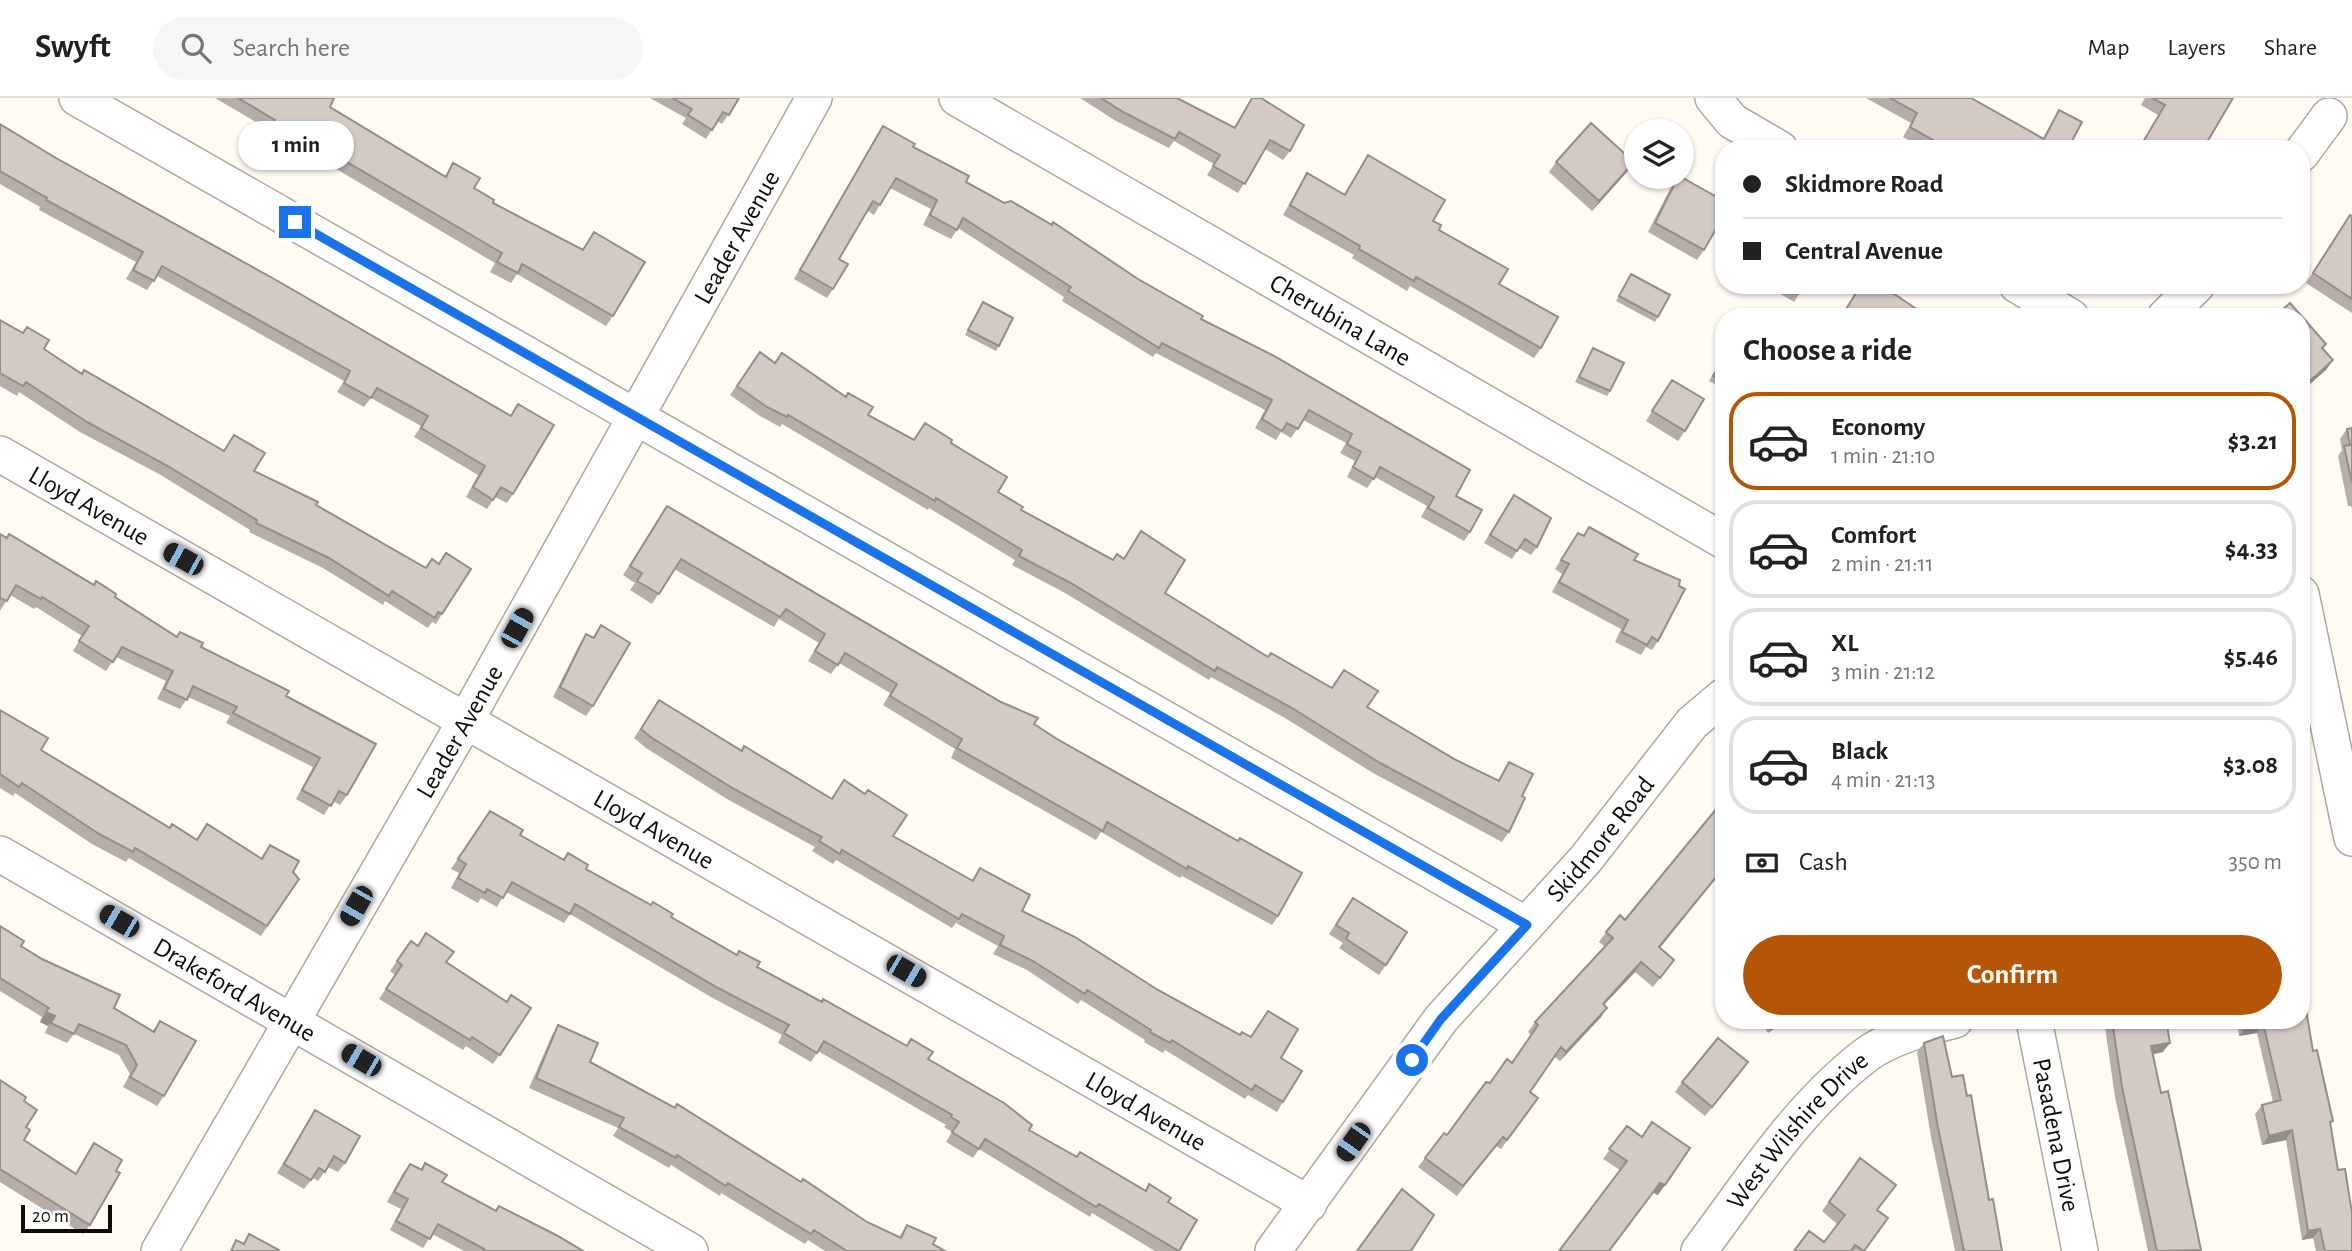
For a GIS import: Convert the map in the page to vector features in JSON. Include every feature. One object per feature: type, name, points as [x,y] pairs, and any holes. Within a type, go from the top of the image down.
[{"type":"street","points":[[78,98],[1527,925]]},
{"type":"street","name":"Leader Avenue","points":[[159,1251],[290,1019],[466,720],[814,98]]},
{"type":"street","name":"Cherubina Lane","points":[[957,98],[1715,536]]},
{"type":"street","points":[[1713,98],[1732,121],[1765,140]]},
{"type":"street","points":[[2310,142],[2329,116]]},
{"type":"street","points":[[2032,294],[2056,308]]},
{"type":"street","points":[[2174,308],[2188,294]]},
{"type":"street","name":"Lloyd Avenue","points":[[0,454],[1309,1204]]},
{"type":"street","points":[[2310,637],[2352,838]]},
{"type":"street","name":"Skidmore Road","points":[[1273,1251],[1441,1019],[1585,860],[1692,723],[1715,704]]},
{"type":"street","name":"Drakeford Avenue","points":[[0,854],[690,1251]]},
{"type":"street","name":"West Wilshire Drive","points":[[1699,1251],[1779,1145],[1824,1094],[1868,1054],[1923,1029]]},
{"type":"street","name":"Pasadena Drive","points":[[2036,1029],[2080,1251]]},
{"type":"building","points":[[238,98],[334,98],[330,107],[446,177],[453,163],[480,178],[474,188],[494,200],[493,203],[583,250],[594,232],[645,262],[613,316],[522,264],[518,273],[497,262],[502,253],[328,151],[273,123],[275,120]]},
{"type":"building","points":[[672,98],[739,98],[729,115],[723,112],[712,130],[688,115],[692,109]]},
{"type":"building","points":[[1101,98],[1177,98],[1235,128],[1252,98],[1261,98],[1304,125],[1290,151],[1270,140],[1245,184],[1213,166],[1220,155],[1179,132],[1175,139]]},
{"type":"building","points":[[1890,98],[1971,98],[2044,139],[2059,110],[2082,122],[2073,140],[1933,140],[1910,127],[1917,113]]},
{"type":"building","points":[[2152,98],[2233,98],[2208,140],[2144,140],[2165,105]]},
{"type":"building","points":[[1591,123],[1624,153],[1624,173],[1599,201],[1556,162]]},
{"type":"building","points":[[0,124],[511,416],[518,404],[554,425],[513,494],[501,487],[493,500],[473,487],[485,466],[421,428],[428,416],[377,388],[371,398],[344,383],[350,371],[162,266],[154,281],[133,270],[143,252],[46,200],[47,198],[0,171]]},
{"type":"building","points":[[883,126],[915,144],[913,147],[969,176],[966,182],[1004,203],[1011,201],[1052,225],[1053,222],[1138,279],[1203,316],[1201,319],[1274,356],[1470,470],[1456,496],[1482,510],[1470,532],[1428,508],[1434,497],[1380,467],[1374,479],[1353,467],[1361,452],[1347,444],[1352,434],[1309,410],[1298,429],[1287,423],[1282,431],[1262,419],[1272,400],[1162,343],[1159,348],[1068,291],[1071,287],[963,218],[957,230],[930,215],[937,200],[896,178],[880,205],[873,201],[839,259],[848,264],[833,289],[800,270]]},
{"type":"building","points":[[1368,155],[1445,200],[1433,221],[1441,225],[1439,230],[1508,269],[1499,284],[1558,317],[1541,348],[1416,277],[1414,281],[1290,205],[1307,173],[1345,195]]},
{"type":"building","points":[[1694,184],[1715,196],[1715,231],[1704,250],[1655,223],[1672,189],[1694,189]]},
{"type":"building","points":[[2350,215],[2352,216],[2352,299],[2313,273]]},
{"type":"building","points":[[1631,274],[1670,295],[1658,317],[1619,296]]},
{"type":"building","points":[[1855,294],[1894,294],[1915,308],[1847,308]]},
{"type":"building","points":[[983,302],[1013,318],[999,346],[968,330]]},
{"type":"building","points":[[0,320],[23,333],[27,327],[49,340],[44,349],[82,374],[84,370],[224,451],[234,435],[265,453],[254,471],[318,502],[316,505],[426,568],[432,559],[439,564],[446,553],[471,569],[442,614],[438,612],[435,618],[392,591],[389,596],[329,558],[256,523],[257,520],[166,465],[87,422],[26,382],[23,386],[0,373]]},
{"type":"building","points":[[2310,326],[2326,344],[2322,348],[2333,360],[2310,381]]},
{"type":"building","points":[[1593,348],[1624,363],[1610,391],[1579,377]]},
{"type":"building","points":[[760,352],[775,363],[782,353],[846,397],[848,393],[873,407],[868,415],[914,440],[925,423],[952,440],[951,443],[1007,477],[998,492],[1023,507],[1021,510],[1113,560],[1117,554],[1124,559],[1141,531],[1185,560],[1165,593],[1268,657],[1271,653],[1332,688],[1344,670],[1378,691],[1367,707],[1456,760],[1499,781],[1509,762],[1533,774],[1509,832],[1380,763],[1292,708],[1217,667],[1215,671],[1071,583],[1019,556],[1022,550],[936,498],[935,501],[788,415],[787,417],[767,407],[737,386]]},
{"type":"building","points":[[1672,380],[1704,399],[1685,431],[1652,411]]},
{"type":"building","points":[[2352,428],[2352,483],[2344,446],[2350,445],[2347,429]]},
{"type":"building","points":[[1514,495],[1551,518],[1537,547],[1525,539],[1517,551],[1490,535]]},
{"type":"building","points":[[667,506],[1001,702],[1038,718],[1034,724],[1057,739],[1238,841],[1240,838],[1302,873],[1278,916],[1188,866],[1187,869],[1107,822],[1103,831],[957,748],[962,739],[890,696],[897,684],[845,653],[838,665],[815,651],[825,634],[786,609],[780,617],[681,559],[659,594],[637,581],[642,573],[630,566]]},
{"type":"building","points":[[1589,527],[1638,554],[1634,560],[1680,580],[1679,586],[1685,589],[1658,641],[1652,637],[1647,645],[1622,632],[1628,620],[1559,582],[1569,564],[1561,560],[1578,533],[1584,536]]},
{"type":"building","points":[[0,534],[7,538],[9,534],[94,585],[96,581],[116,594],[115,597],[177,637],[180,632],[203,643],[201,647],[289,691],[286,696],[376,744],[347,795],[339,791],[331,806],[302,790],[320,758],[233,713],[237,707],[193,686],[187,700],[164,689],[173,671],[122,647],[113,662],[79,641],[89,626],[42,597],[41,599],[16,585],[7,601],[0,598]]},
{"type":"building","points":[[601,625],[630,643],[593,706],[560,687],[586,634],[594,638]]},
{"type":"building","points":[[659,700],[742,751],[744,746],[832,799],[844,780],[865,794],[868,790],[907,815],[893,836],[973,881],[980,868],[1030,895],[1022,911],[1075,937],[1158,990],[1240,1035],[1242,1032],[1251,1037],[1268,1011],[1298,1029],[1281,1058],[1302,1071],[1283,1102],[1255,1085],[1252,1090],[1172,1040],[1170,1043],[1150,1032],[1151,1030],[1087,990],[1085,994],[1033,961],[1000,945],[1004,936],[962,914],[959,919],[842,850],[840,854],[819,841],[822,837],[734,789],[641,729]]},
{"type":"building","points":[[0,710],[48,738],[41,750],[170,828],[172,824],[197,840],[207,824],[262,859],[270,845],[299,861],[293,872],[299,879],[267,926],[135,848],[133,852],[99,834],[22,783],[19,787],[0,774]]},
{"type":"building","points":[[490,811],[523,830],[520,835],[564,860],[568,853],[588,865],[586,869],[651,905],[653,902],[673,914],[671,917],[737,955],[739,951],[760,962],[757,967],[822,1002],[823,999],[907,1046],[911,1039],[933,1052],[928,1059],[1004,1103],[1032,1125],[1029,1130],[1077,1157],[1080,1152],[1146,1191],[1149,1184],[1171,1198],[1168,1202],[1197,1220],[1179,1251],[1099,1204],[1096,1207],[985,1139],[979,1149],[952,1132],[959,1122],[951,1117],[952,1115],[824,1041],[817,1053],[784,1033],[789,1025],[718,988],[575,904],[570,914],[512,882],[503,898],[487,889],[485,893],[458,878],[466,864],[458,859]]},
{"type":"building","points":[[1715,811],[1715,878],[1659,947],[1674,960],[1660,978],[1641,962],[1603,1004],[1607,1008],[1566,1052],[1561,1047],[1530,1092],[1538,1098],[1507,1140],[1503,1137],[1463,1186],[1425,1158],[1444,1133],[1447,1135],[1486,1082],[1490,1083],[1507,1059],[1512,1063],[1538,1025],[1535,1022],[1613,938],[1606,932],[1620,915],[1625,920]]},
{"type":"building","points":[[1353,898],[1407,932],[1386,965],[1346,939],[1349,933],[1336,925]]},
{"type":"building","points":[[0,926],[24,941],[21,946],[42,959],[120,995],[114,1008],[154,1032],[160,1021],[196,1041],[164,1096],[130,1077],[137,1065],[126,1045],[79,1024],[74,1034],[51,1023],[55,1016],[46,1012],[49,1008],[0,978]]},
{"type":"building","points":[[426,933],[454,952],[446,962],[507,1002],[511,995],[531,1008],[500,1055],[386,989],[402,965],[397,961],[411,941],[418,946]]},
{"type":"building","points":[[558,1025],[598,1043],[590,1062],[675,1108],[677,1104],[801,1182],[803,1179],[867,1222],[901,1238],[907,1225],[936,1238],[933,1244],[945,1251],[847,1251],[814,1230],[811,1234],[728,1183],[726,1186],[677,1155],[676,1158],[619,1127],[624,1118],[536,1078]]},
{"type":"building","points":[[2113,1029],[2168,1029],[2170,1043],[2151,1046],[2161,1093],[2168,1091],[2201,1250],[2157,1251],[2122,1087]]},
{"type":"building","points":[[2264,1029],[2309,1029],[2313,1051],[2317,1050],[2333,1121],[2330,1122],[2338,1170],[2345,1169],[2352,1213],[2352,1251],[2325,1251],[2320,1229],[2308,1231],[2292,1130],[2269,1136],[2262,1105],[2281,1100]]},
{"type":"building","points":[[1943,1036],[1952,1077],[1963,1075],[1967,1096],[1971,1095],[1989,1200],[1993,1199],[2002,1251],[1964,1251],[1938,1128],[1924,1043]]},
{"type":"building","points":[[1718,1038],[1748,1062],[1712,1107],[1682,1082]]},
{"type":"building","points":[[0,1080],[26,1097],[24,1101],[37,1110],[26,1127],[30,1130],[24,1140],[76,1174],[94,1143],[122,1160],[116,1171],[120,1173],[90,1225],[0,1169]]},
{"type":"building","points":[[315,1110],[360,1136],[345,1163],[334,1156],[325,1172],[319,1168],[311,1180],[284,1164]]},
{"type":"building","points":[[1652,1122],[1690,1148],[1665,1185],[1660,1183],[1609,1251],[1559,1251],[1627,1161],[1609,1149],[1627,1126],[1642,1137]]},
{"type":"building","points":[[1860,1158],[1896,1185],[1877,1210],[1888,1218],[1864,1251],[1855,1245],[1851,1251],[1794,1251],[1809,1231],[1824,1242],[1845,1215],[1829,1202]]},
{"type":"building","points":[[425,1163],[447,1175],[442,1182],[496,1211],[499,1206],[583,1251],[483,1251],[484,1249],[438,1224],[430,1239],[396,1221],[408,1199],[394,1192],[410,1164],[422,1170]]},
{"type":"building","points":[[1402,1189],[1434,1215],[1411,1251],[1357,1251]]},
{"type":"building","points":[[249,1234],[279,1250],[231,1251],[236,1240],[244,1244]]},
{"type":"route","points":[[295,222],[1527,925],[1441,1019],[1412,1060]]}]
